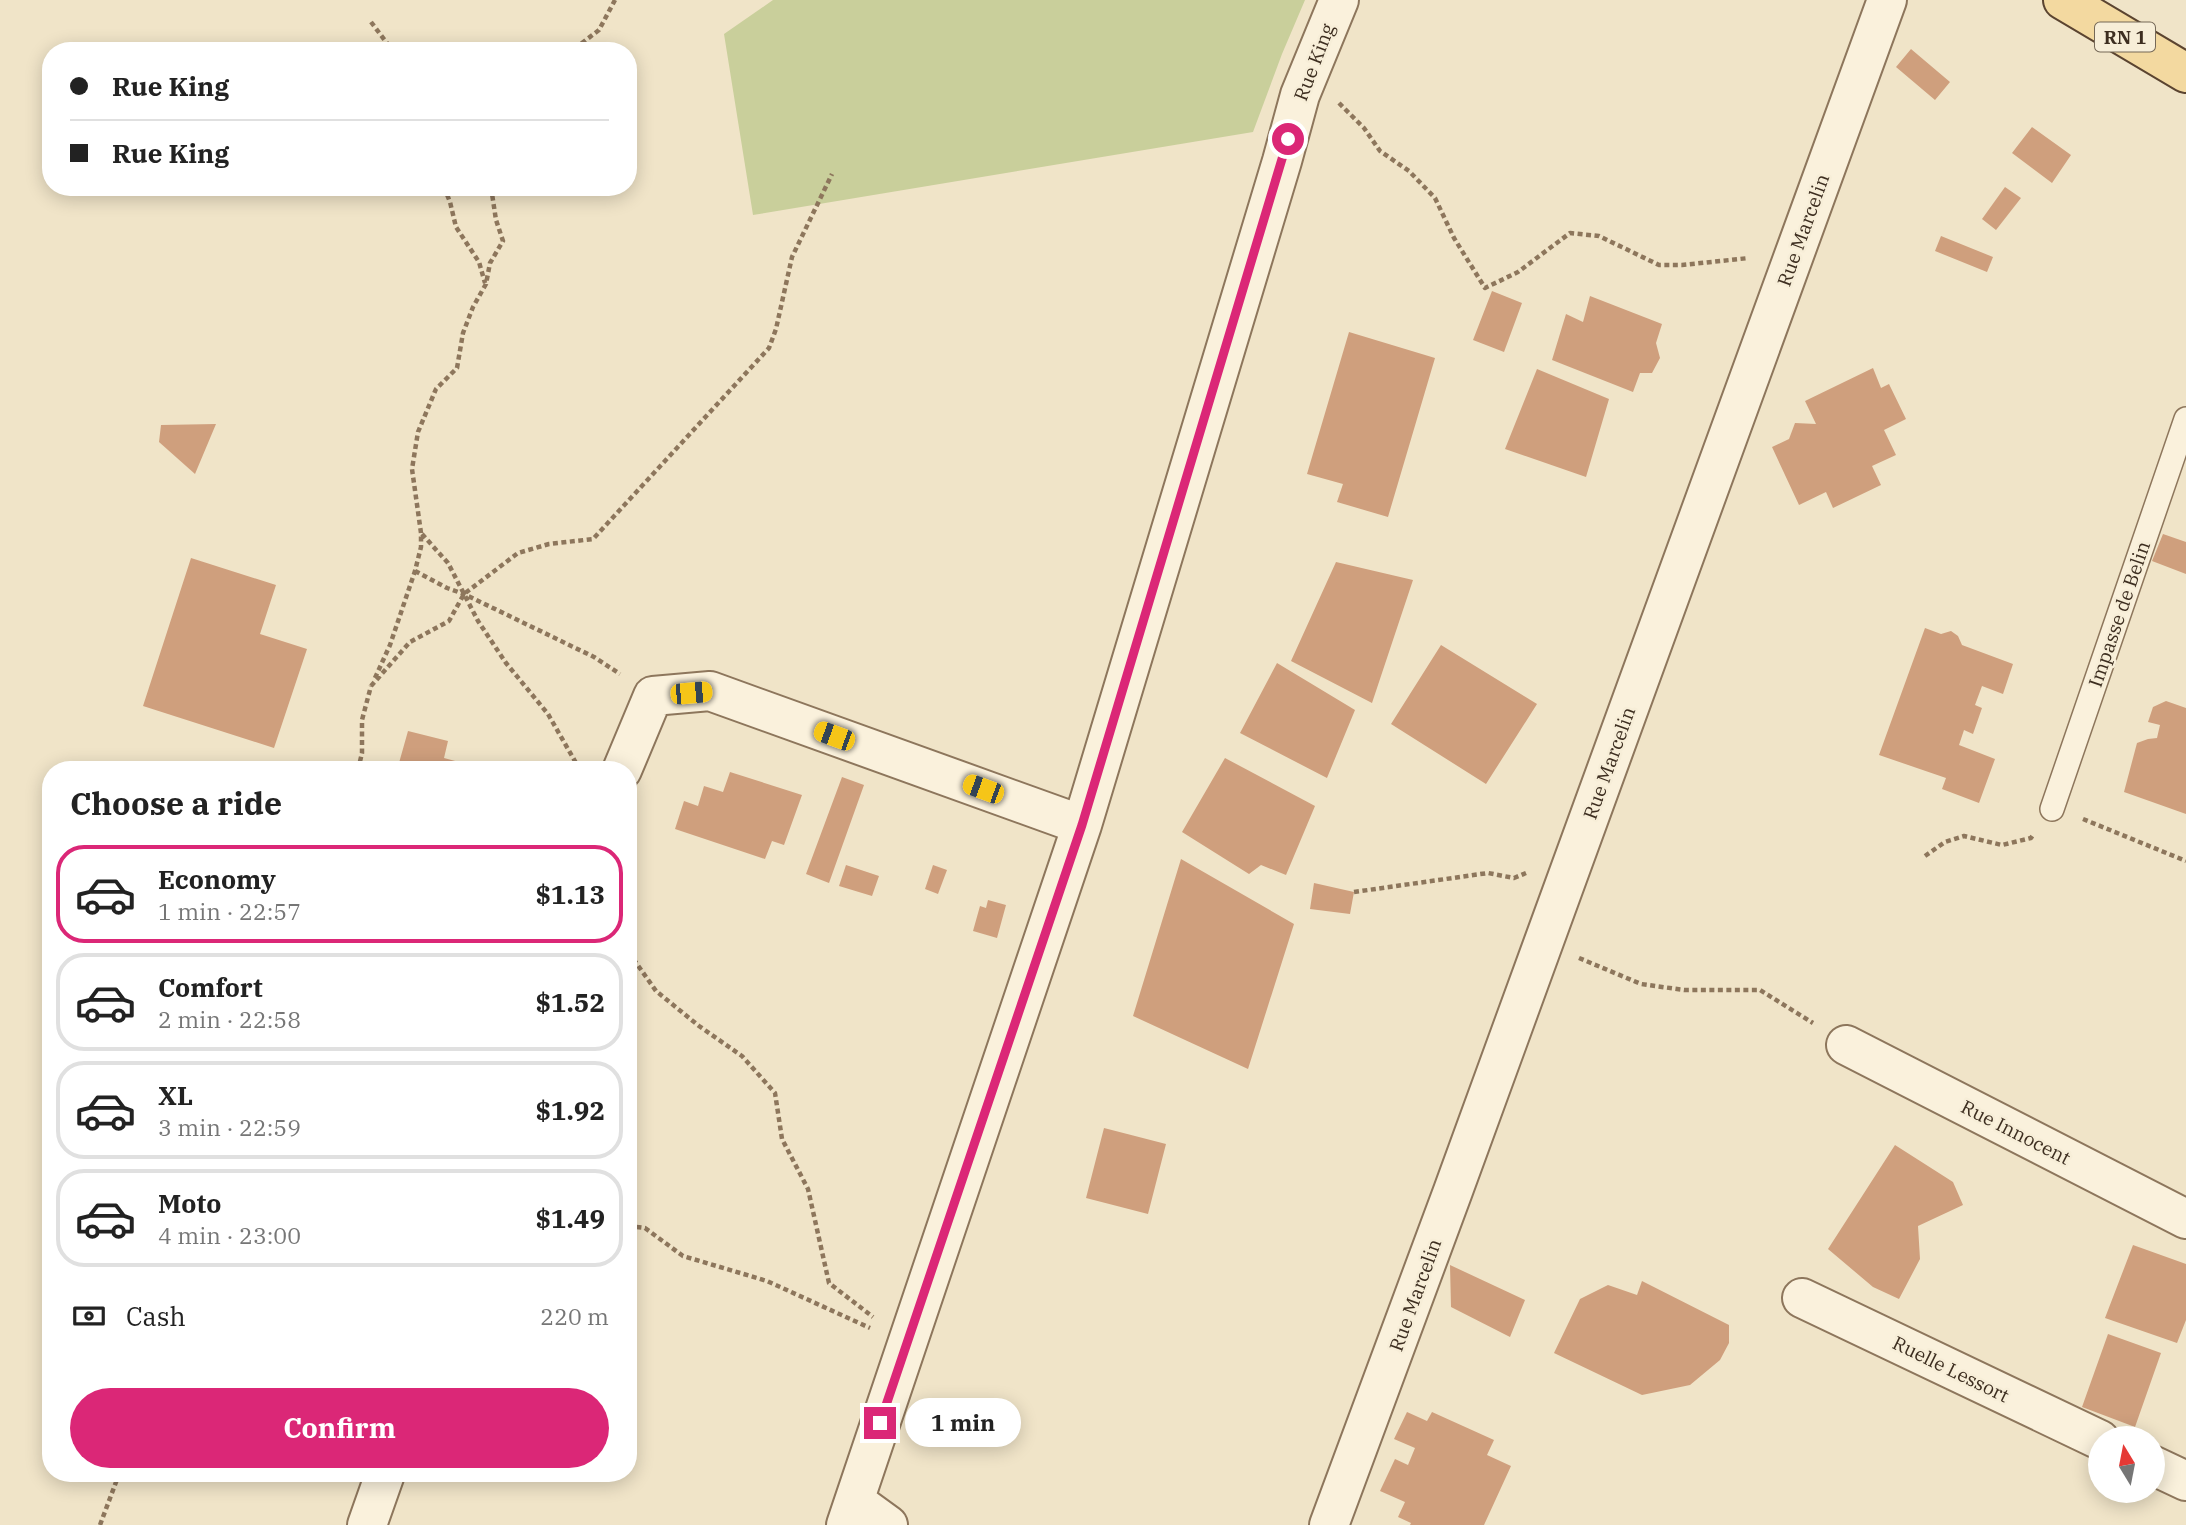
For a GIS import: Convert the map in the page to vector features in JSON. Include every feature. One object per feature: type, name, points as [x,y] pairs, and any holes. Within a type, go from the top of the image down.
[{"type":"main road","name":"RN 1","points":[[2063,0],[2186,74]]},
{"type":"street","name":"Rue King","points":[[850,1513],[1082,825],[1300,95],[1339,0]]},
{"type":"street","name":"Rue Marcelin","points":[[1329,1525],[1887,0]]},
{"type":"street","points":[[626,761],[653,696],[710,691],[1082,825]]},
{"type":"street","name":"Rue Innocent","points":[[1846,1045],[2186,1219]]},
{"type":"street","name":"Ruelle Lessort","points":[[1802,1298],[2088,1434]]},
{"type":"street","points":[[2165,1471],[2186,1481]]},
{"type":"street","points":[[367,1525],[382,1482]]},
{"type":"street","points":[[850,1513],[888,1525]]},
{"type":"lane","name":"Impasse de Belin","points":[[2052,809],[2186,419]]},
{"type":"path","points":[[583,42],[599,30],[615,0]]},
{"type":"path","points":[[371,22],[386,42]]},
{"type":"path","points":[[1309,74],[1364,128],[1380,151],[1409,172],[1435,198],[1454,238],[1485,288],[1518,272],[1570,233],[1600,236],[1659,265],[1682,265],[1795,252]]},
{"type":"path","points":[[371,686],[410,642],[449,621],[464,594],[518,553],[550,544],[593,539],[769,348],[776,329],[792,257],[832,174]]},
{"type":"path","points":[[448,196],[456,227],[479,262],[486,284]]},
{"type":"path","points":[[360,761],[362,720],[371,686],[390,645],[421,547],[411,469],[418,432],[436,389],[457,368],[463,333],[486,284],[490,263],[503,241],[492,196]]},
{"type":"path","points":[[421,533],[448,563],[506,663],[548,714],[575,761]]},
{"type":"path","points":[[415,572],[594,657],[653,696]]},
{"type":"path","points":[[1924,856],[1945,842],[1964,836],[2002,845],[2031,838],[2052,809],[2186,861]]},
{"type":"path","points":[[1354,892],[1488,873],[1514,878],[1527,872],[1535,859],[1570,871]]},
{"type":"path","points":[[1541,950],[1583,959],[1641,984],[1684,990],[1760,990],[1846,1045]]},
{"type":"path","points":[[637,964],[656,990],[699,1026],[742,1056],[775,1093],[782,1139],[808,1189],[829,1283],[906,1344]]},
{"type":"path","points":[[637,1227],[645,1228],[683,1256],[767,1281],[906,1344]]},
{"type":"path","points":[[100,1525],[116,1482]]},
{"type":"green space","points":[[773,0],[1305,0],[1253,132],[753,215],[724,34]]},
{"type":"building","points":[[1911,49],[1950,82],[1935,100],[1896,67]]},
{"type":"building","points":[[2032,127],[2071,155],[2052,183],[2012,153]]},
{"type":"building","points":[[2005,187],[2021,198],[1996,230],[1982,219]]},
{"type":"building","points":[[1941,236],[1993,257],[1987,272],[1935,251]]},
{"type":"building","points":[[1492,291],[1522,303],[1504,352],[1473,340]]},
{"type":"building","points":[[1590,296],[1662,324],[1656,343],[1660,358],[1652,373],[1640,373],[1633,392],[1552,360],[1566,314],[1583,322]]},
{"type":"building","points":[[1349,332],[1435,358],[1388,517],[1337,502],[1343,484],[1307,474]]},
{"type":"building","points":[[1873,368],[1881,388],[1889,384],[1906,419],[1884,430],[1896,455],[1872,466],[1881,485],[1833,508],[1826,492],[1799,505],[1772,447],[1789,439],[1795,423],[1816,424],[1805,401]]},
{"type":"building","points":[[1537,369],[1609,399],[1586,477],[1505,449]]},
{"type":"building","points":[[216,424],[195,474],[159,442],[161,425]]},
{"type":"building","points":[[2163,534],[2186,542],[2186,574],[2152,561]]},
{"type":"building","points":[[191,558],[276,585],[260,634],[307,649],[274,748],[143,706]]},
{"type":"building","points":[[1336,562],[1413,580],[1372,703],[1291,661]]},
{"type":"building","points":[[1925,628],[1941,634],[1951,631],[1958,636],[1962,645],[2013,664],[2003,694],[1982,686],[1975,705],[1982,708],[1973,734],[1964,730],[1959,745],[1995,759],[1979,803],[1942,789],[1946,778],[1879,755]]},
{"type":"building","points":[[1441,645],[1537,704],[1486,784],[1391,724]]},
{"type":"building","points":[[1277,663],[1355,710],[1327,778],[1240,733]]},
{"type":"building","points":[[2166,701],[2186,708],[2186,814],[2124,792],[2137,743],[2157,738],[2160,725],[2148,722],[2153,707]]},
{"type":"building","points":[[408,731],[448,741],[444,758],[455,761],[400,761]]},
{"type":"building","points":[[1225,758],[1315,806],[1286,875],[1261,865],[1249,874],[1182,832]]},
{"type":"building","points":[[730,772],[802,795],[784,845],[772,841],[765,859],[675,829],[684,801],[698,806],[704,786],[723,792]]},
{"type":"building","points":[[842,777],[864,785],[829,883],[806,874]]},
{"type":"building","points":[[1181,859],[1294,924],[1248,1069],[1133,1016]]},
{"type":"building","points":[[846,865],[879,876],[872,896],[839,886]]},
{"type":"building","points":[[933,865],[947,870],[938,894],[925,889]]},
{"type":"building","points":[[1314,883],[1354,892],[1350,914],[1310,909]]},
{"type":"building","points":[[988,900],[1006,905],[997,938],[973,931],[980,906],[986,908]]},
{"type":"building","points":[[1104,1128],[1166,1144],[1148,1214],[1086,1198]]},
{"type":"building","points":[[1895,1145],[1953,1182],[1963,1205],[1918,1226],[1920,1259],[1899,1299],[1873,1287],[1828,1249]]},
{"type":"building","points":[[2133,1245],[2186,1264],[2186,1320],[2177,1343],[2105,1318]]},
{"type":"building","points":[[1450,1265],[1525,1300],[1510,1337],[1451,1307]]},
{"type":"building","points":[[1642,1281],[1729,1325],[1729,1343],[1720,1360],[1690,1385],[1642,1395],[1554,1353],[1580,1299],[1608,1285],[1637,1295]]},
{"type":"building","points":[[2108,1334],[2161,1353],[2135,1426],[2082,1407]]},
{"type":"building","points":[[1407,1412],[1427,1421],[1432,1412],[1494,1440],[1487,1455],[1511,1466],[1484,1525],[1410,1525],[1411,1523],[1398,1517],[1405,1502],[1380,1491],[1395,1459],[1408,1465],[1415,1448],[1394,1439]]},
{"type":"route","points":[[880,1423],[1082,825],[1288,139]]}]
